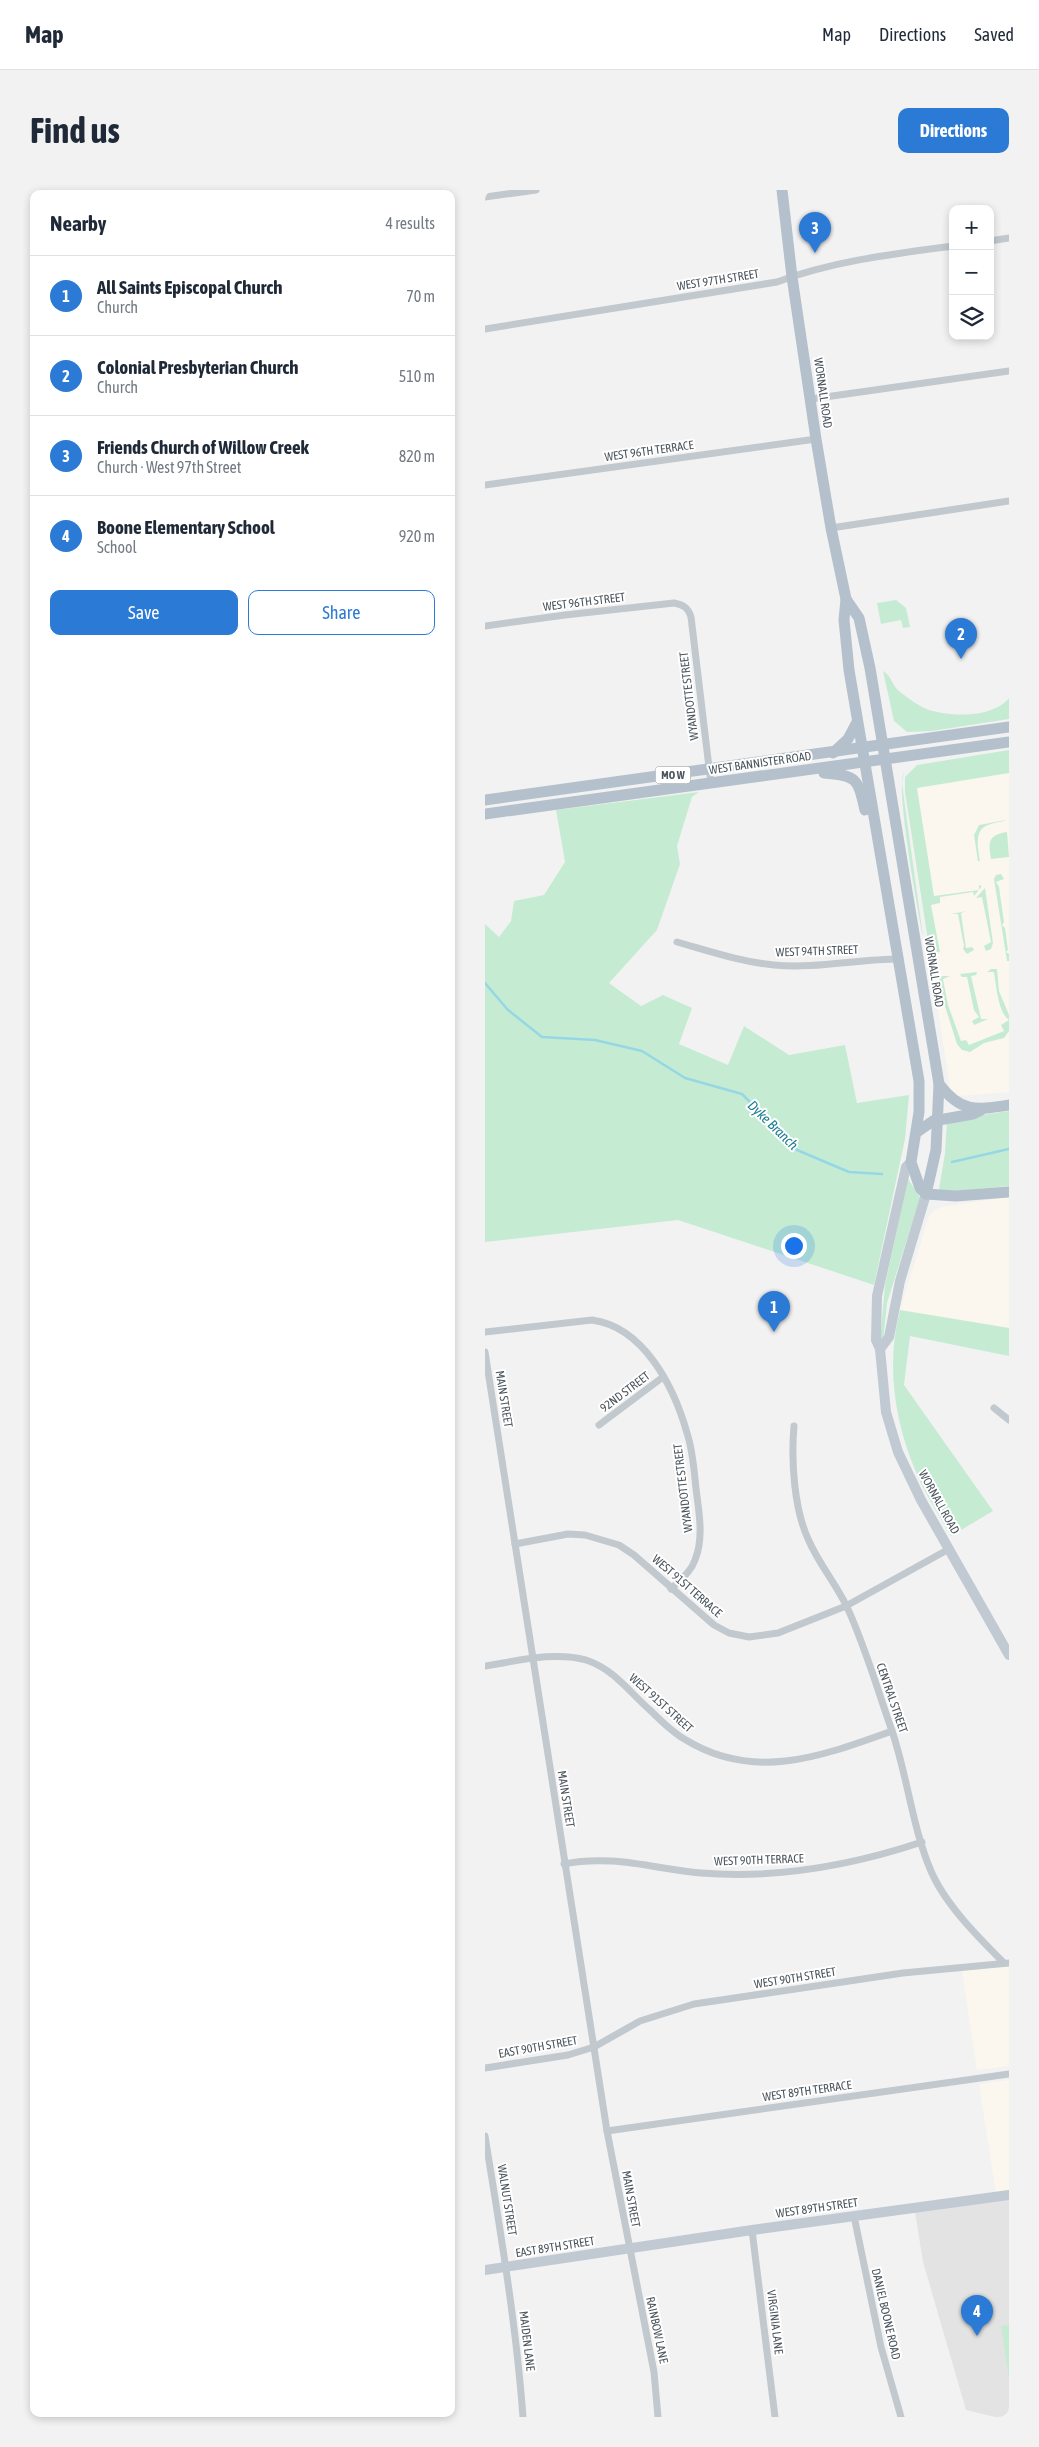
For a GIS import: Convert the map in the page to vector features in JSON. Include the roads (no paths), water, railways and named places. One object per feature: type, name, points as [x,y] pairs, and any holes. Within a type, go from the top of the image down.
[{"type":"main road","name":"WORNALL ROAD","points":[[782,190],[792,277],[816,439],[831,528],[846,599],[844,620],[857,722],[879,854],[900,959],[921,1097],[911,1162],[905,1167],[877,1296],[876,1340],[880,1349],[885,1404],[891,1433],[917,1491],[1009,1655]]},
{"type":"main road","name":"WORNALL ROAD","points":[[846,599],[859,618],[870,668],[939,1084],[936,1150],[926,1194],[900,1281],[889,1337],[880,1349]]},
{"type":"main road","points":[[833,753],[848,739],[857,722]]},
{"type":"main road","name":"WEST BANNISTER ROAD","points":[[485,800],[1009,728]]},
{"type":"main road","name":"WEST BANNISTER ROAD","points":[[485,814],[1009,742]]},
{"type":"main road","points":[[799,772],[847,776],[859,786],[871,842],[879,854]]},
{"type":"main road","points":[[939,1084],[949,1097],[960,1106],[982,1109],[1009,1105]]},
{"type":"main road","points":[[917,1132],[938,1120],[973,1114],[982,1109]]},
{"type":"main road","points":[[911,1162],[920,1188],[926,1194],[956,1196],[1009,1192]]},
{"type":"main road","name":"WEST 89TH STREET","points":[[629,2249],[752,2230],[1009,2195]]},
{"type":"main road","name":"EAST 89TH STREET","points":[[485,2270],[629,2249]]},
{"type":"street","points":[[485,197],[536,190]]},
{"type":"street","points":[[994,240],[1009,238]]},
{"type":"street","name":"WEST 97TH STREET","points":[[485,329],[768,284],[874,256],[949,247]]},
{"type":"street","points":[[811,399],[1009,371]]},
{"type":"street","name":"WEST 96TH TERRACE","points":[[485,485],[816,439]]},
{"type":"street","points":[[831,528],[1009,501]]},
{"type":"street","name":"WEST 96TH STREET","points":[[485,626],[565,615],[673,604],[685,607]]},
{"type":"street","name":"WYANDOTTE STREET","points":[[685,607],[691,617],[711,784]]},
{"type":"street","name":"WEST 94TH STREET","points":[[677,942],[748,961],[774,965],[797,966],[900,959]]},
{"type":"street","name":"WYANDOTTE STREET","points":[[485,1332],[599,1321],[619,1328],[632,1337],[663,1377],[673,1395],[687,1432],[693,1457],[700,1526],[700,1542],[695,1561],[687,1573],[671,1589]]},
{"type":"street","name":"MAIN STREET","points":[[485,1352],[607,2131],[629,2249]]},
{"type":"street","name":"92ND STREET","points":[[599,1425],[663,1377]]},
{"type":"street","points":[[994,1408],[1009,1420]]},
{"type":"street","name":"CENTRAL STREET","points":[[794,1426],[792,1448],[800,1518],[809,1542],[847,1606],[893,1731],[931,1870],[944,1895],[984,1943],[1006,1962]]},
{"type":"street","name":"WEST 91ST TERRACE","points":[[515,1544],[567,1534],[602,1539],[633,1555],[713,1625],[729,1633],[749,1637],[778,1633],[847,1606],[949,1549]]},
{"type":"street","name":"WEST 91ST STREET","points":[[485,1666],[533,1658],[567,1657],[598,1664],[614,1675],[649,1710],[684,1740],[709,1752],[735,1760],[762,1763],[787,1762],[843,1749],[893,1731]]},
{"type":"street","name":"WEST 90TH TERRACE","points":[[565,1864],[604,1859],[700,1873],[777,1874],[850,1863],[922,1842]]},
{"type":"street","name":"WEST 90TH STREET","points":[[594,2047],[640,2021],[694,2004],[903,1973],[1006,1962]]},
{"type":"street","name":"EAST 90TH STREET","points":[[485,2068],[568,2055],[594,2047]]},
{"type":"street","name":"WEST 89TH TERRACE","points":[[607,2131],[1009,2074]]},
{"type":"street","name":"WALNUT STREET","points":[[485,2136],[506,2267]]},
{"type":"street","name":"DANIEL BOONE ROAD","points":[[854,2216],[881,2346],[901,2417]]},
{"type":"street","name":"VIRGINIA LANE","points":[[752,2230],[775,2417]]},
{"type":"street","name":"RAINBOW LANE","points":[[629,2249],[654,2372],[658,2417]]},
{"type":"street","name":"MAIDEN LANE","points":[[506,2267],[523,2417]]},
{"type":"waterway","name":"Dyke Branch","points":[[485,983],[508,1010],[542,1037],[595,1040],[642,1051],[685,1078],[742,1094],[797,1150],[849,1172],[882,1174]]},
{"type":"waterway","name":"Dyke Branch","points":[[952,1162],[1009,1149]]},
{"type":"place","name":"Friends Church of Willow Creek","points":[[815,253]]},
{"type":"place","name":"Colonial Presbyterian Church","points":[[961,659]]},
{"type":"place","name":"All Saints Episcopal Church","points":[[774,1332]]},
{"type":"place","name":"Boone Elementary School","points":[[977,2336]]}]
